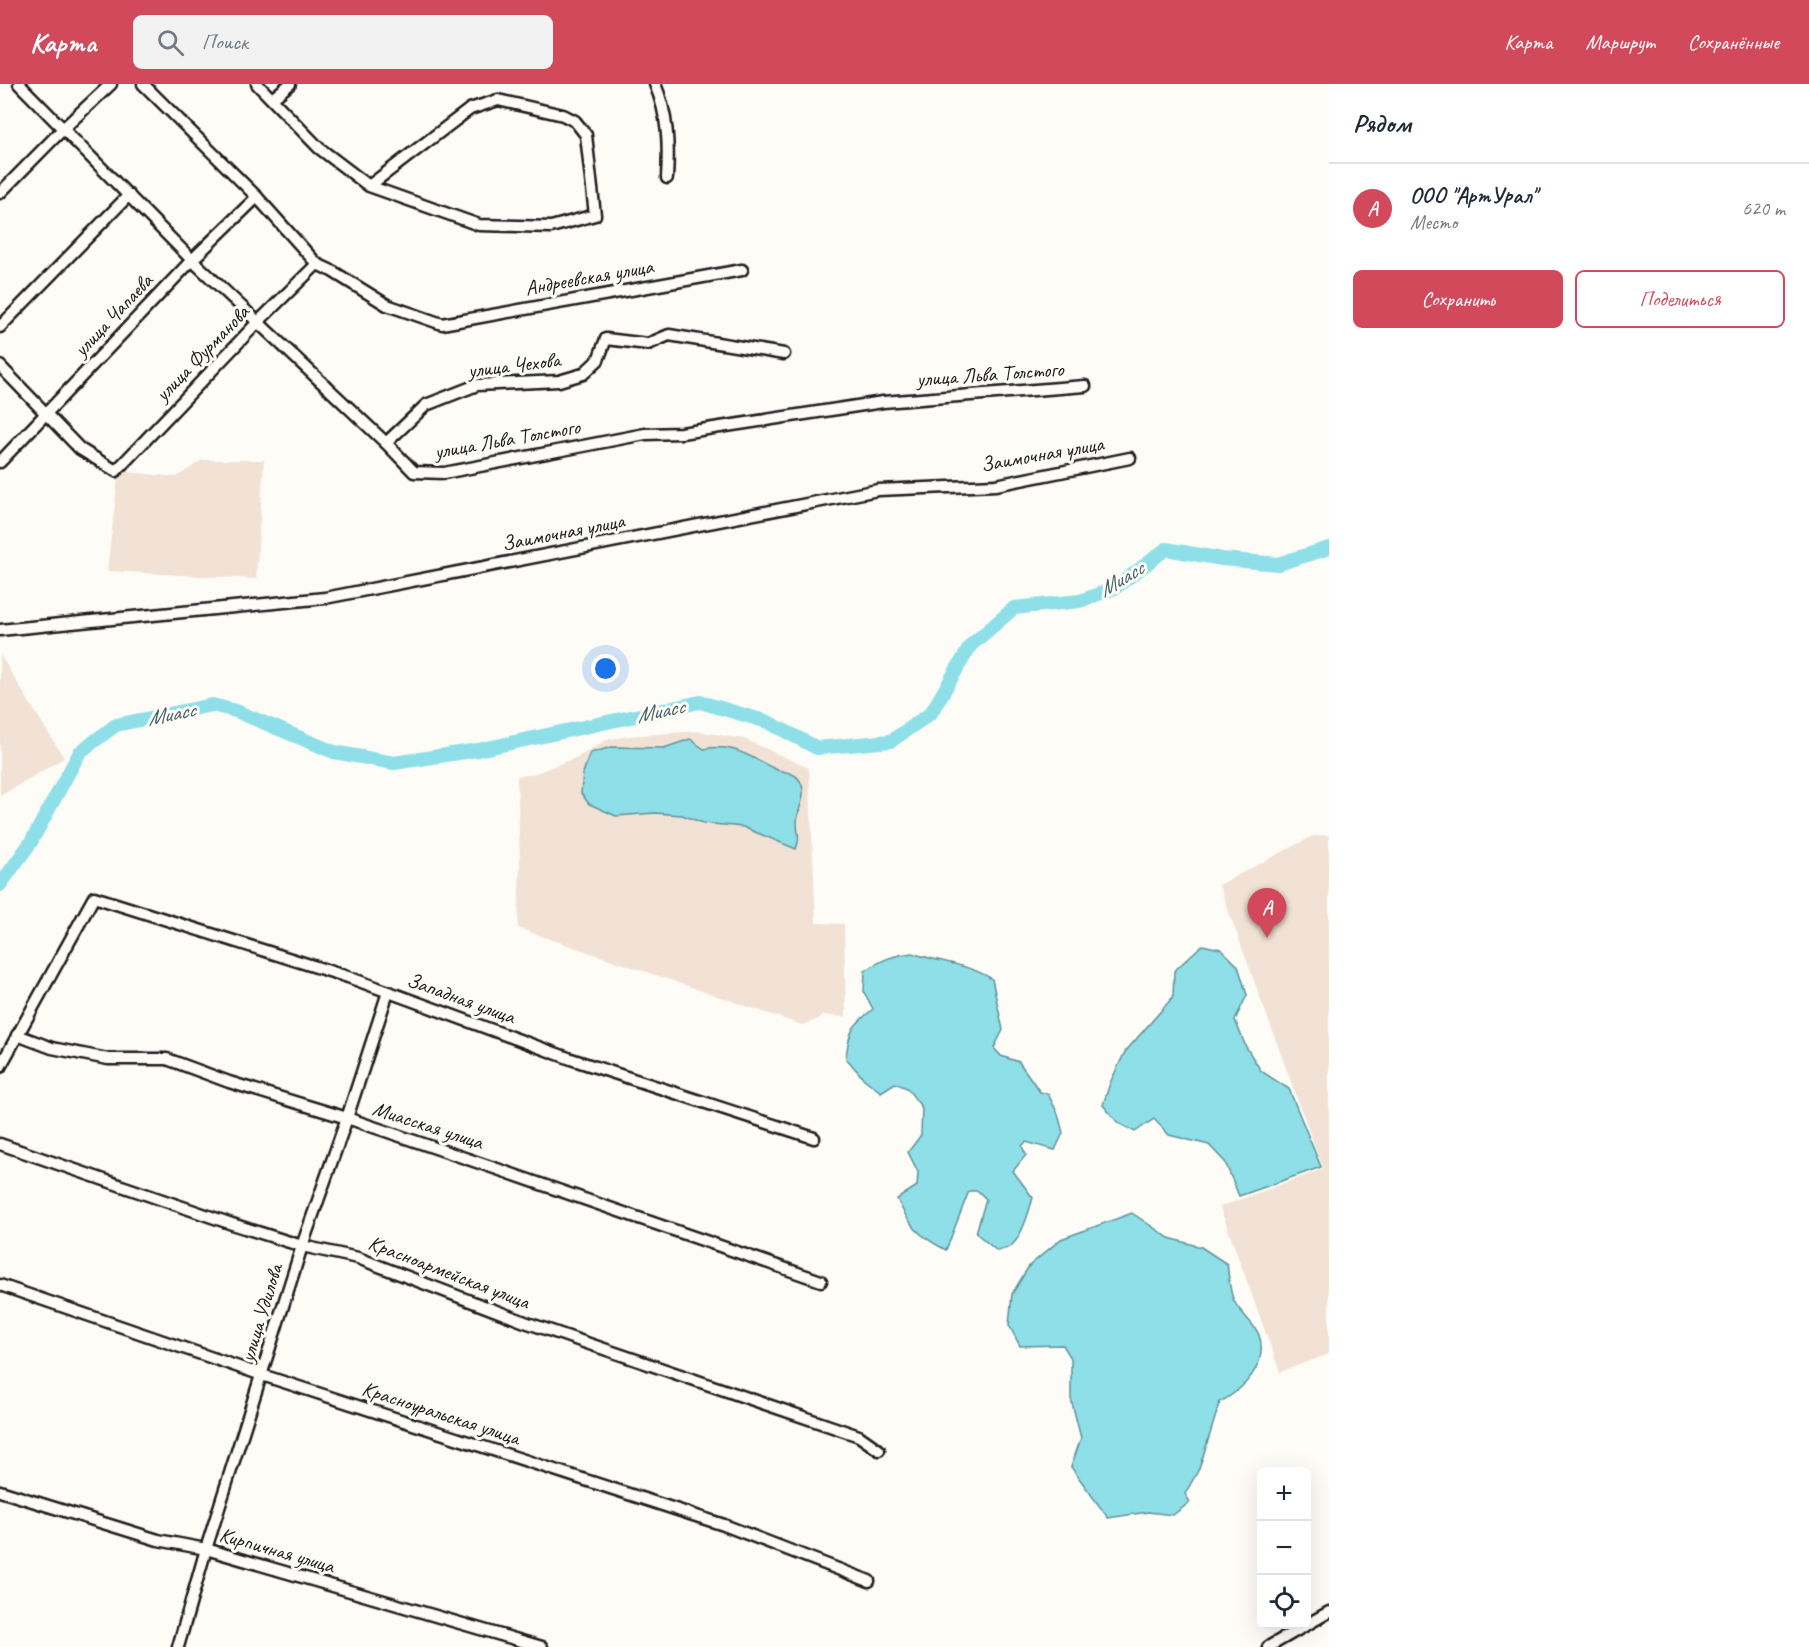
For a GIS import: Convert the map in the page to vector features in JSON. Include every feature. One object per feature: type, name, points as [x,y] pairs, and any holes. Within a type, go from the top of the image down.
[{"type":"street","name":"улица Льва Толстого","points":[[20,84],[192,260],[414,472],[444,473],[645,434],[681,433],[883,402],[1085,386]]},
{"type":"street","points":[[0,193],[111,84]]},
{"type":"street","points":[[143,84],[257,197],[317,264]]},
{"type":"street","points":[[257,84],[319,148],[369,186],[479,225],[551,227],[595,216],[586,135],[575,121],[563,115],[498,99],[470,109],[369,186]]},
{"type":"street","points":[[272,99],[290,84]]},
{"type":"street","points":[[655,84],[662,100],[669,138],[667,178]]},
{"type":"street","points":[[0,327],[129,195]]},
{"type":"street","name":"улица Чапаева","points":[[0,462],[192,260],[257,197]]},
{"type":"street","name":"улица Фурманова","points":[[47,414],[80,449],[116,471],[258,322],[317,264]]},
{"type":"street","name":"Андреевская улица","points":[[317,264],[387,305],[442,324],[742,270]]},
{"type":"street","name":"улица Чехова","points":[[386,443],[426,405],[477,385],[559,381],[583,374],[598,360],[606,339],[648,344],[669,335],[784,354]]},
{"type":"street","points":[[0,366],[47,414]]},
{"type":"street","name":"Заимочная улица","points":[[0,630],[325,598],[878,490],[996,485],[1130,458]]},
{"type":"street","name":"Западная улица","points":[[17,1035],[94,897],[388,992],[571,1059],[814,1138]]},
{"type":"street","name":"улица Удилова","points":[[178,1647],[206,1549],[302,1246],[388,992]]},
{"type":"street","points":[[0,1067],[17,1035]]},
{"type":"street","name":"Миасская улица","points":[[17,1035],[52,1048],[108,1059],[167,1059],[229,1082],[347,1118],[821,1281]]},
{"type":"street","name":"Красноармейская улица","points":[[0,1144],[232,1224],[302,1246],[358,1258],[525,1322],[859,1436],[879,1450]]},
{"type":"street","name":"Красноуральская улица","points":[[0,1284],[262,1375],[724,1525],[869,1581]]},
{"type":"street","name":"Кирпичная улица","points":[[0,1491],[158,1540],[206,1549],[542,1647]]},
{"type":"street","points":[[1268,1647],[1329,1612]]},
{"type":"shaded area","points":[[202,460],[264,460],[256,579],[107,571],[119,471],[177,477]]},
{"type":"shaded area","points":[[0,655],[64,758],[0,796]]},
{"type":"shaded area","points":[[698,731],[744,739],[809,768],[816,923],[844,924],[846,1017],[822,1015],[819,1019],[802,1025],[518,928],[520,861],[517,776],[530,775],[578,757],[606,740],[628,736]]},
{"type":"shaded area","points":[[1329,835],[1329,1354],[1280,1372],[1220,1207],[1323,1169],[1219,885],[1313,836]]},
{"type":"water","points":[[690,739],[704,749],[732,749],[798,778],[803,795],[798,817],[799,838],[796,849],[743,827],[703,823],[682,815],[655,813],[616,816],[589,804],[581,793],[583,773],[590,753],[612,747],[664,748]]},
{"type":"water","points":[[1202,945],[1221,949],[1238,966],[1247,995],[1235,1020],[1246,1047],[1261,1071],[1289,1089],[1321,1167],[1239,1196],[1225,1162],[1209,1145],[1169,1135],[1154,1119],[1135,1132],[1118,1123],[1103,1105],[1110,1083],[1125,1052],[1173,997],[1174,971]]},
{"type":"water","points":[[912,953],[963,967],[992,979],[1003,1030],[994,1048],[1001,1056],[1019,1062],[1040,1092],[1048,1094],[1058,1114],[1063,1133],[1055,1150],[1026,1142],[1022,1146],[1026,1155],[1013,1171],[1033,1198],[1019,1237],[1011,1246],[1004,1249],[997,1251],[976,1233],[986,1199],[978,1191],[969,1191],[946,1250],[922,1235],[911,1224],[897,1199],[917,1186],[918,1172],[908,1152],[921,1135],[922,1108],[907,1088],[895,1083],[881,1092],[864,1079],[846,1058],[853,1029],[873,1009],[864,992],[865,971],[887,959]]},
{"type":"water","points":[[1132,1213],[1169,1238],[1201,1247],[1227,1264],[1232,1297],[1254,1326],[1261,1346],[1257,1366],[1252,1375],[1237,1391],[1220,1402],[1199,1469],[1185,1494],[1190,1502],[1173,1515],[1148,1512],[1108,1518],[1071,1467],[1081,1438],[1071,1399],[1071,1358],[1063,1345],[1020,1346],[1009,1325],[1012,1294],[1029,1266],[1061,1239]]},
{"type":"waterway","name":"Миасс","points":[[0,885],[31,842],[80,752],[116,725],[212,705],[236,711],[334,752],[394,763],[478,750],[700,702],[768,722],[817,748],[891,741],[931,713],[971,645],[1014,608],[1080,601],[1115,588],[1166,549],[1222,559],[1278,564],[1329,548]]},
{"type":"place","name":"ООО \"АртУрал\"","points":[[1267,938]]}]
